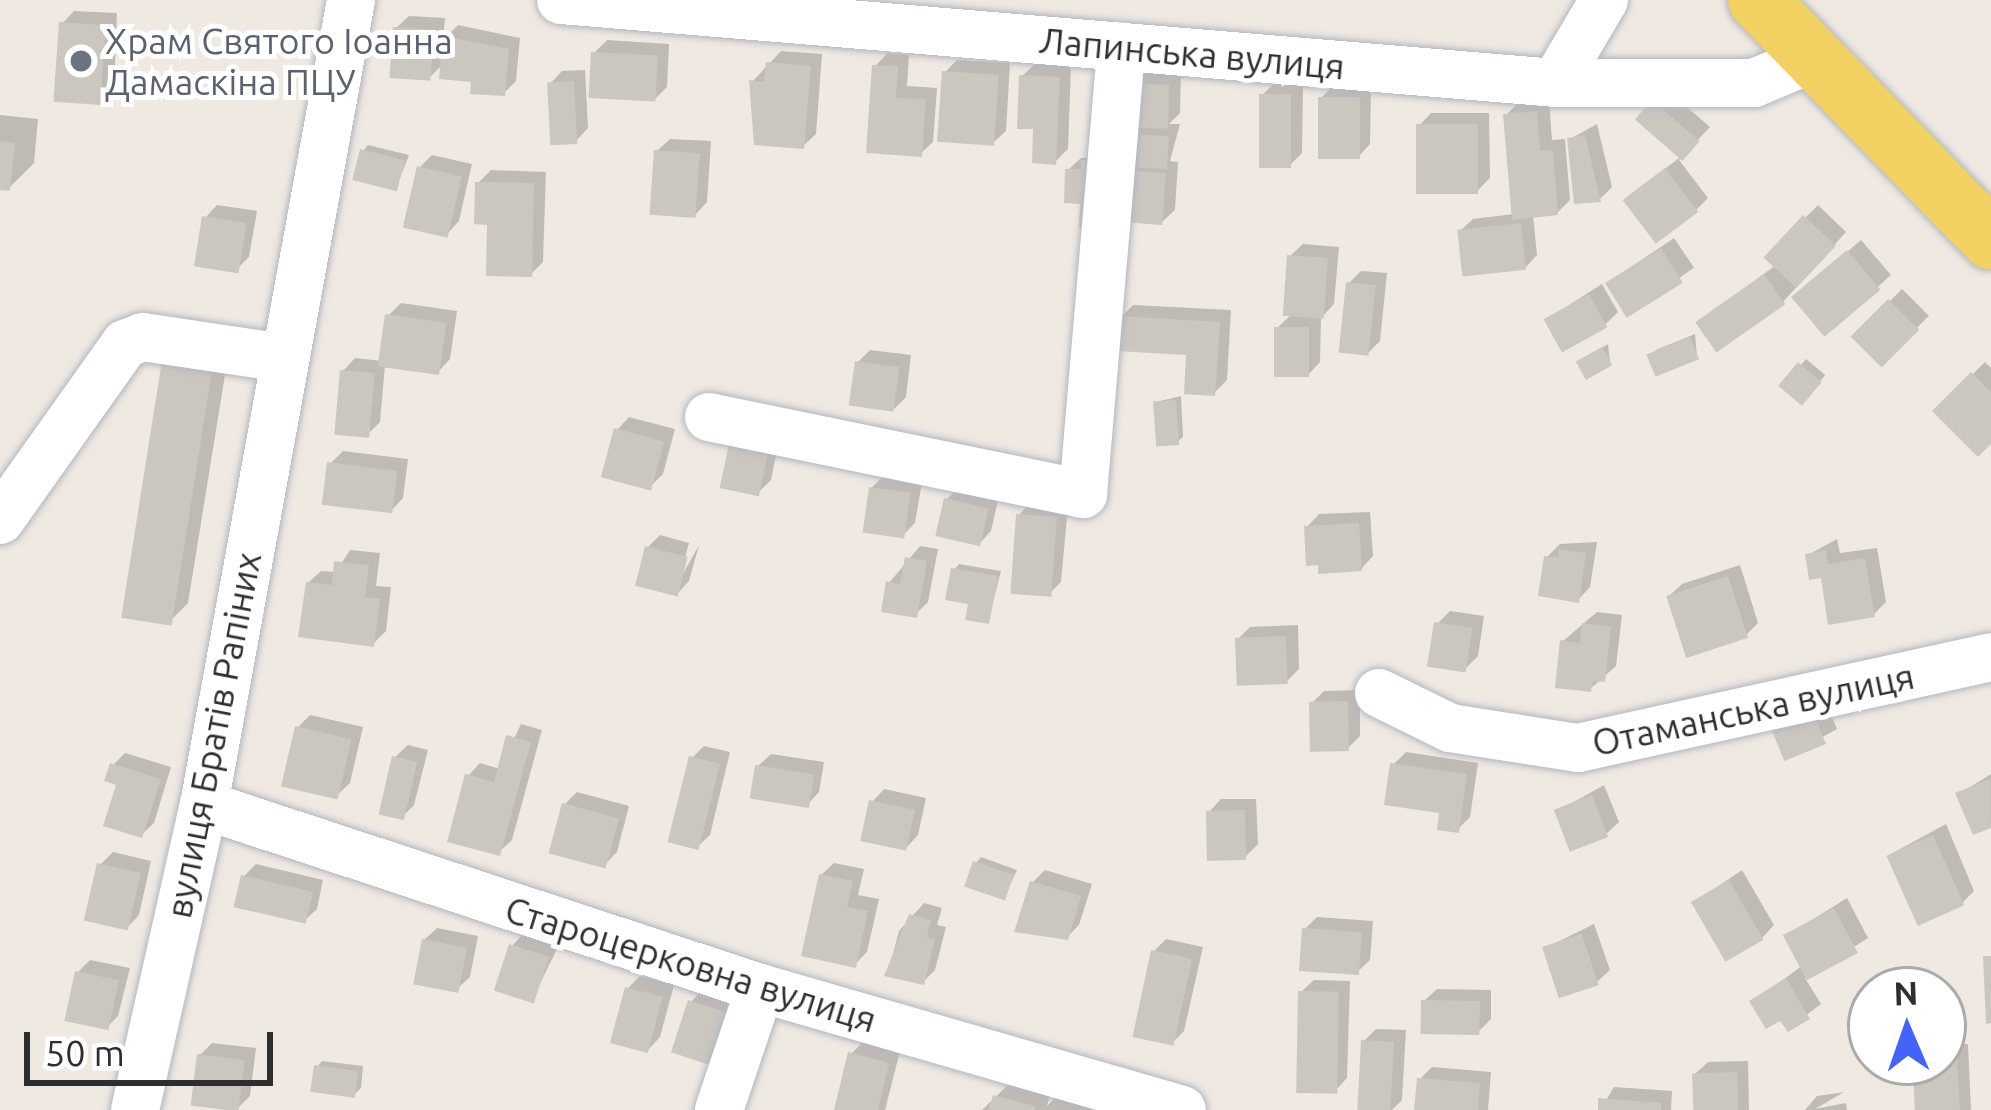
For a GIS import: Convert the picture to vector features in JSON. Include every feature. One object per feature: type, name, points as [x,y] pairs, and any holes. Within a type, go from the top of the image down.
[{"type":"main road","points":[[1758,0],[1819,56],[1991,240]]},
{"type":"main road","points":[[1787,0],[1819,56]]},
{"type":"street","name":"вулиця Братів Рапіних","points":[[135,1110],[204,805],[351,0]]},
{"type":"street","name":"Лапинська вулиця","points":[[561,0],[1555,83],[1754,82],[1819,56]]},
{"type":"street","points":[[1555,83],[1604,0]]},
{"type":"street","points":[[709,417],[1083,494],[1121,47]]},
{"type":"street","points":[[0,520],[125,344],[142,337],[283,358]]},
{"type":"street","name":"Отаманська вулиця","points":[[1379,693],[1450,728],[1578,748],[1991,657]]},
{"type":"street","name":"Староцерковна вулиця","points":[[204,805],[760,988],[1182,1110]]},
{"type":"street","points":[[719,1110],[760,988]]},
{"type":"building","points":[[59,22],[106,25],[100,105],[53,102]]},
{"type":"building","points":[[393,27],[434,30],[430,81],[389,78]]},
{"type":"building","points":[[443,36],[509,49],[505,96],[470,94],[471,82],[439,79]]},
{"type":"building","points":[[591,52],[658,56],[656,101],[589,98]]},
{"type":"building","points":[[766,62],[811,66],[804,149],[754,145],[749,80],[764,82]]},
{"type":"building","points":[[872,65],[898,66],[896,98],[926,99],[922,157],[866,153]]},
{"type":"building","points":[[942,71],[999,75],[994,146],[937,142]]},
{"type":"building","points":[[1019,75],[1060,77],[1056,165],[1032,163],[1033,129],[1017,129]]},
{"type":"building","points":[[574,81],[577,144],[550,145],[547,82]]},
{"type":"building","points":[[1127,84],[1169,85],[1168,129],[1126,128]]},
{"type":"building","points":[[1259,94],[1291,94],[1291,168],[1259,168]]},
{"type":"building","points":[[1318,97],[1360,97],[1360,159],[1318,159]]},
{"type":"building","points":[[1652,100],[1700,141],[1682,161],[1635,120]]},
{"type":"building","points":[[1537,111],[1540,151],[1553,150],[1558,215],[1512,220],[1503,114]]},
{"type":"building","points":[[1416,124],[1478,124],[1478,194],[1416,194]]},
{"type":"building","points":[[1126,134],[1169,136],[1167,169],[1124,167]]},
{"type":"building","points":[[1585,135],[1601,202],[1574,204],[1567,138]]},
{"type":"building","points":[[0,141],[15,143],[10,191],[0,190]]},
{"type":"building","points":[[360,149],[405,160],[397,191],[352,180]]},
{"type":"building","points":[[654,150],[700,153],[695,218],[649,215]]},
{"type":"building","points":[[1081,160],[1107,161],[1104,229],[1079,228],[1080,204],[1064,203],[1065,169],[1081,169]]},
{"type":"building","points":[[417,166],[462,176],[448,238],[403,227]]},
{"type":"building","points":[[1665,168],[1698,212],[1656,244],[1623,200]]},
{"type":"building","points":[[1122,170],[1166,173],[1162,225],[1118,222]]},
{"type":"building","points":[[475,182],[534,183],[532,277],[486,276],[487,225],[474,224]]},
{"type":"building","points":[[1803,215],[1836,246],[1796,288],[1763,257]]},
{"type":"building","points":[[202,216],[246,223],[238,273],[194,266]]},
{"type":"building","points":[[1521,223],[1526,270],[1462,276],[1457,230]]},
{"type":"building","points":[[1661,248],[1683,283],[1627,318],[1605,283]]},
{"type":"building","points":[[1847,250],[1880,290],[1825,337],[1791,297]]},
{"type":"building","points":[[1287,255],[1328,258],[1324,319],[1283,316]]},
{"type":"building","points":[[1764,274],[1785,304],[1716,352],[1695,322]]},
{"type":"building","points":[[1346,282],[1376,285],[1368,356],[1339,353]]},
{"type":"building","points":[[1589,294],[1607,327],[1562,352],[1544,319]]},
{"type":"building","points":[[1888,299],[1919,330],[1882,368],[1851,336]]},
{"type":"building","points":[[385,314],[446,323],[439,375],[378,366]]},
{"type":"building","points":[[1118,316],[1220,322],[1215,396],[1184,394],[1186,355],[1116,351]]},
{"type":"building","points":[[1274,327],[1309,327],[1309,377],[1274,377]]},
{"type":"building","points":[[1690,337],[1699,359],[1655,377],[1646,355]]},
{"type":"building","points":[[1602,347],[1612,365],[1586,380],[1576,362]]},
{"type":"building","points":[[163,354],[213,362],[172,626],[121,618]]},
{"type":"building","points":[[855,361],[900,367],[893,412],[849,406]]},
{"type":"building","points":[[1798,362],[1822,382],[1802,406],[1778,386]]},
{"type":"building","points":[[340,370],[375,373],[369,438],[334,435]]},
{"type":"building","points":[[1971,372],[1991,392],[1991,444],[1978,457],[1932,411]]},
{"type":"building","points":[[1176,400],[1179,445],[1156,446],[1153,402]]},
{"type":"building","points":[[614,428],[664,441],[651,491],[601,477]]},
{"type":"building","points":[[729,444],[768,452],[759,496],[720,488]]},
{"type":"building","points":[[327,462],[397,471],[392,513],[322,505]]},
{"type":"building","points":[[869,487],[911,493],[904,538],[863,533]]},
{"type":"building","points":[[944,498],[989,508],[980,546],[935,536]]},
{"type":"building","points":[[1016,514],[1057,517],[1051,597],[1010,594]]},
{"type":"building","points":[[1359,523],[1362,571],[1318,574],[1318,565],[1306,566],[1304,526]]},
{"type":"building","points":[[645,546],[688,557],[678,596],[635,586]]},
{"type":"building","points":[[1559,549],[1586,553],[1579,603],[1538,596],[1544,556],[1558,557]]},
{"type":"building","points":[[1826,550],[1828,564],[1865,558],[1875,617],[1828,625],[1821,578],[1809,580],[1805,554]]},
{"type":"building","points":[[905,557],[927,561],[917,618],[881,612],[886,581],[900,584]]},
{"type":"building","points":[[334,561],[369,565],[365,597],[380,599],[374,647],[298,637],[306,582],[332,585]]},
{"type":"building","points":[[951,568],[998,576],[989,624],[965,620],[968,604],[945,600]]},
{"type":"building","points":[[1728,576],[1748,638],[1686,658],[1666,596]]},
{"type":"building","points":[[1434,622],[1473,628],[1465,673],[1427,666]]},
{"type":"building","points":[[1582,623],[1611,627],[1605,682],[1593,681],[1591,692],[1555,688],[1560,640],[1580,643]]},
{"type":"building","points":[[1286,636],[1288,684],[1237,686],[1235,638]]},
{"type":"building","points":[[1348,701],[1349,751],[1310,752],[1309,702]]},
{"type":"building","points":[[1811,707],[1826,744],[1784,761],[1769,724]]},
{"type":"building","points":[[295,726],[352,739],[338,799],[281,786]]},
{"type":"building","points":[[506,735],[531,742],[500,856],[447,842],[465,774],[494,782]]},
{"type":"building","points":[[392,756],[417,762],[404,820],[379,814]]},
{"type":"building","points":[[689,756],[720,764],[699,850],[667,842]]},
{"type":"building","points":[[110,763],[161,779],[142,838],[103,826],[116,785],[104,781]]},
{"type":"building","points":[[1390,763],[1467,774],[1459,833],[1437,830],[1439,813],[1384,805]]},
{"type":"building","points":[[755,765],[814,774],[809,808],[750,799]]},
{"type":"building","points":[[1990,779],[1991,828],[1973,835],[1955,793]]},
{"type":"building","points":[[1592,795],[1608,837],[1570,852],[1554,810]]},
{"type":"building","points":[[869,800],[915,810],[906,851],[860,841]]},
{"type":"building","points":[[562,803],[619,818],[606,868],[549,853]]},
{"type":"building","points":[[1245,810],[1246,860],[1207,861],[1206,811]]},
{"type":"building","points":[[1933,835],[1964,905],[1918,926],[1886,856]]},
{"type":"building","points":[[973,861],[1014,875],[1005,901],[964,887]]},
{"type":"building","points":[[97,863],[141,873],[128,931],[84,920]]},
{"type":"building","points":[[819,874],[853,881],[847,907],[868,911],[856,968],[801,956]]},
{"type":"building","points":[[241,875],[313,892],[306,924],[234,907]]},
{"type":"building","points":[[1729,880],[1764,940],[1725,962],[1691,902]]},
{"type":"building","points":[[1030,881],[1081,896],[1068,940],[1014,932]]},
{"type":"building","points":[[1834,908],[1858,953],[1807,980],[1783,935]]},
{"type":"building","points":[[909,914],[931,920],[927,937],[935,939],[924,985],[884,976]]},
{"type":"building","points":[[1302,928],[1362,932],[1359,975],[1299,971]]},
{"type":"building","points":[[1582,934],[1599,985],[1559,998],[1542,947]]},
{"type":"building","points":[[422,939],[467,948],[458,993],[413,984]]},
{"type":"building","points":[[509,944],[549,957],[534,1004],[494,991]]},
{"type":"building","points":[[1151,950],[1192,959],[1174,1046],[1132,1037]]},
{"type":"building","points":[[1983,956],[1991,956],[1991,1023],[1986,1024]]},
{"type":"building","points":[[75,971],[119,980],[108,1030],[64,1021]]},
{"type":"building","points":[[1786,978],[1810,1019],[1788,1032],[1780,1021],[1766,1029],[1749,1001]]},
{"type":"building","points":[[625,987],[663,997],[648,1053],[610,1043]]},
{"type":"building","points":[[1298,991],[1339,992],[1337,1094],[1296,1093]]},
{"type":"building","points":[[688,1000],[737,1016],[720,1068],[671,1052]]},
{"type":"building","points":[[1421,1000],[1480,1001],[1479,1035],[1420,1034]]},
{"type":"building","points":[[1361,1040],[1394,1042],[1390,1110],[1357,1110]]},
{"type":"building","points":[[848,1052],[889,1063],[878,1110],[834,1110]]},
{"type":"building","points":[[197,1054],[245,1060],[238,1110],[191,1106]]},
{"type":"building","points":[[314,1065],[359,1071],[355,1098],[310,1092]]},
{"type":"building","points":[[1737,1072],[1738,1110],[1693,1110],[1692,1074]]},
{"type":"building","points":[[1417,1078],[1480,1083],[1478,1110],[1414,1110]]},
{"type":"building","points":[[1914,1086],[1959,1086],[1960,1110],[1915,1110]]},
{"type":"building","points":[[993,1095],[1035,1106],[1034,1110],[989,1110]]},
{"type":"building","points":[[1598,1098],[1661,1103],[1661,1110],[1598,1110]]},
{"type":"place","name":"Храм Святого Іоанна Дамаскіна ПЦУ","points":[[81,61]]}]
